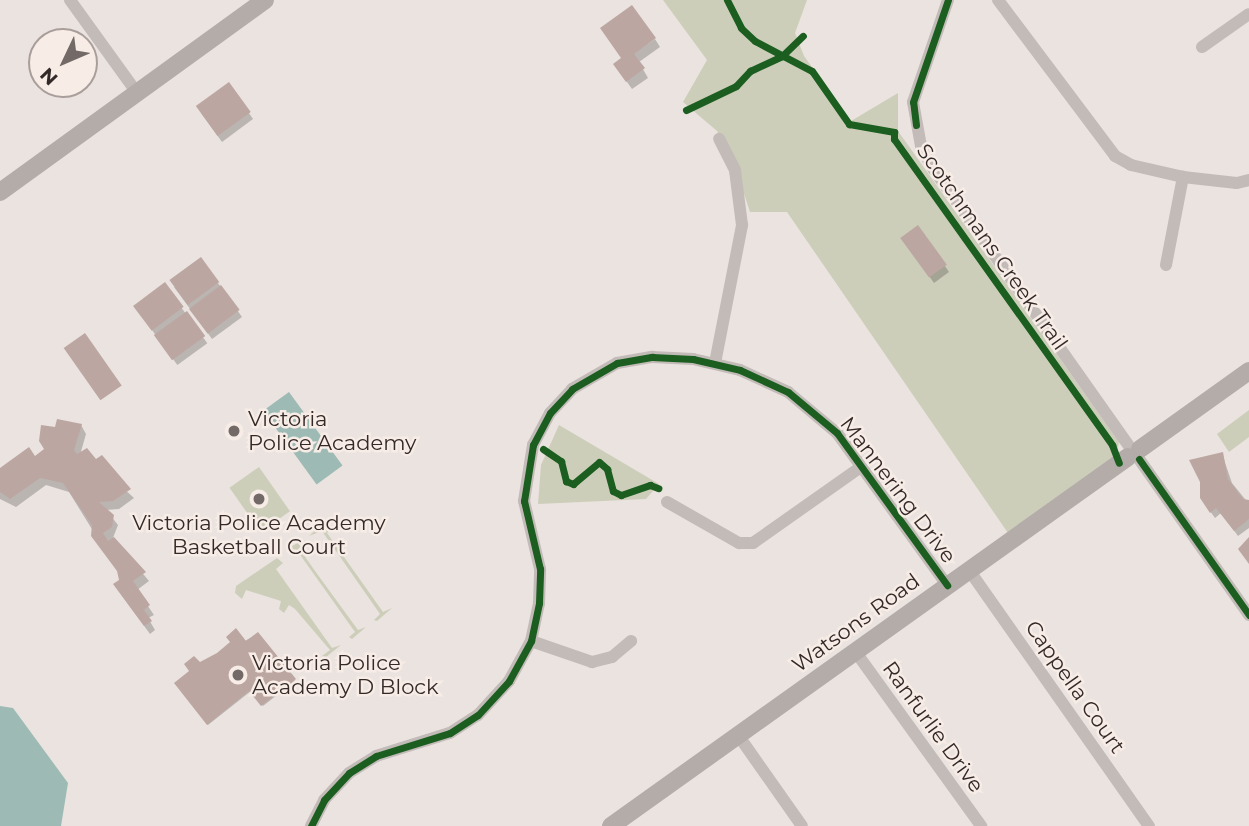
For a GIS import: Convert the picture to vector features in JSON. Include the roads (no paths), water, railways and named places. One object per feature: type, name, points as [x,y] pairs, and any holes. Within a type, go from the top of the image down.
[{"type":"street","points":[[70,0],[137,93]]},
{"type":"street","points":[[0,192],[265,0]]},
{"type":"street","points":[[948,0],[913,102],[921,146],[930,164],[1249,615]]},
{"type":"street","points":[[998,0],[1115,156],[1131,165],[1183,177],[1237,183],[1249,180]]},
{"type":"street","points":[[1202,47],[1249,14]]},
{"type":"street","points":[[715,363],[743,225],[735,170],[719,139]]},
{"type":"street","points":[[1166,265],[1183,177]]},
{"type":"street","name":"Mannering Drive","points":[[311,826],[324,800],[362,764],[435,740],[478,715],[509,681],[531,641],[540,585],[524,484],[533,445],[550,413],[584,380],[617,363],[673,357],[715,363],[764,379],[808,406],[862,466],[947,585]]},
{"type":"street","name":"Watsons Road","points":[[611,826],[1249,371]]},
{"type":"street","points":[[667,502],[739,543],[753,543],[862,466]]},
{"type":"street","name":"Cappella Court","points":[[969,570],[1149,826]]},
{"type":"street","points":[[531,641],[593,662],[612,657],[631,641]]},
{"type":"street","name":"Ranfurlie Drive","points":[[855,651],[981,826]]},
{"type":"street","points":[[738,735],[802,826]]},
{"type":"water","points":[[289,392],[342,466],[317,484],[263,411]]},
{"type":"water","points":[[0,706],[13,708],[68,783],[61,826],[0,826]]},
{"type":"place","name":"Victoria Police Academy","points":[[234,431]]},
{"type":"place","name":"Victoria Police Academy Basketball Court","points":[[259,499]]},
{"type":"place","name":"Victoria Police Academy D Block","points":[[238,675]]}]
